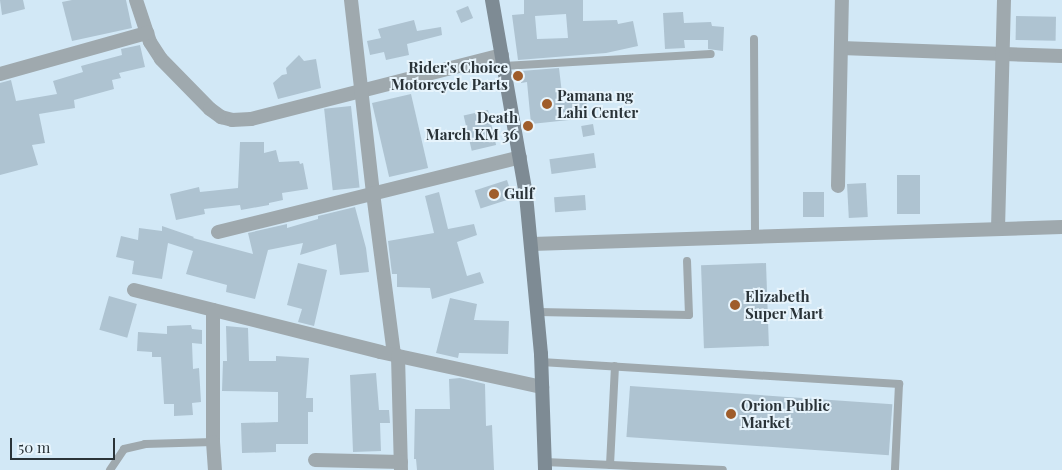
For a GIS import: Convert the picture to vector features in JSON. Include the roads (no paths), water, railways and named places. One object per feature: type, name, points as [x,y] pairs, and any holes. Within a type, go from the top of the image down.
[{"type":"main road","points":[[492,0],[520,157],[532,244],[542,362],[545,466]]},
{"type":"street","points":[[136,0],[146,33],[161,59],[174,75],[210,109],[226,119],[251,118],[361,89],[503,60]]},
{"type":"street","points":[[315,460],[401,466],[396,356],[373,193],[351,0]]},
{"type":"street","points":[[838,186],[842,0]]},
{"type":"street","points":[[998,229],[1004,0]]},
{"type":"street","points":[[0,74],[146,33]]},
{"type":"street","points":[[841,48],[1062,56]]},
{"type":"street","points":[[218,232],[520,157]]},
{"type":"street","points":[[532,244],[1062,227]]},
{"type":"street","points":[[134,290],[396,356],[542,387]]},
{"type":"street","points":[[213,310],[212,442],[215,470]]},
{"type":"lane","points":[[754,39],[755,236]]},
{"type":"lane","points":[[503,60],[711,54]]},
{"type":"lane","points":[[538,312],[690,315],[687,260]]},
{"type":"lane","points":[[542,362],[899,384],[895,470]]},
{"type":"lane","points":[[610,465],[615,366]]},
{"type":"lane","points":[[110,470],[112,464],[124,450],[145,444],[212,442]]},
{"type":"lane","points":[[545,466],[610,465],[723,470]]},
{"type":"place","name":"Rider's Choice Motorcycle Parts","points":[[518,76]]},
{"type":"place","name":"Pamana ng Lahi Center","points":[[547,104]]},
{"type":"place","name":"Death March KM 36","points":[[528,126]]},
{"type":"place","name":"Gulf","points":[[494,194]]},
{"type":"place","name":"Elizabeth Super Mart","points":[[735,305]]},
{"type":"place","name":"Orion Public Market","points":[[731,414]]}]
